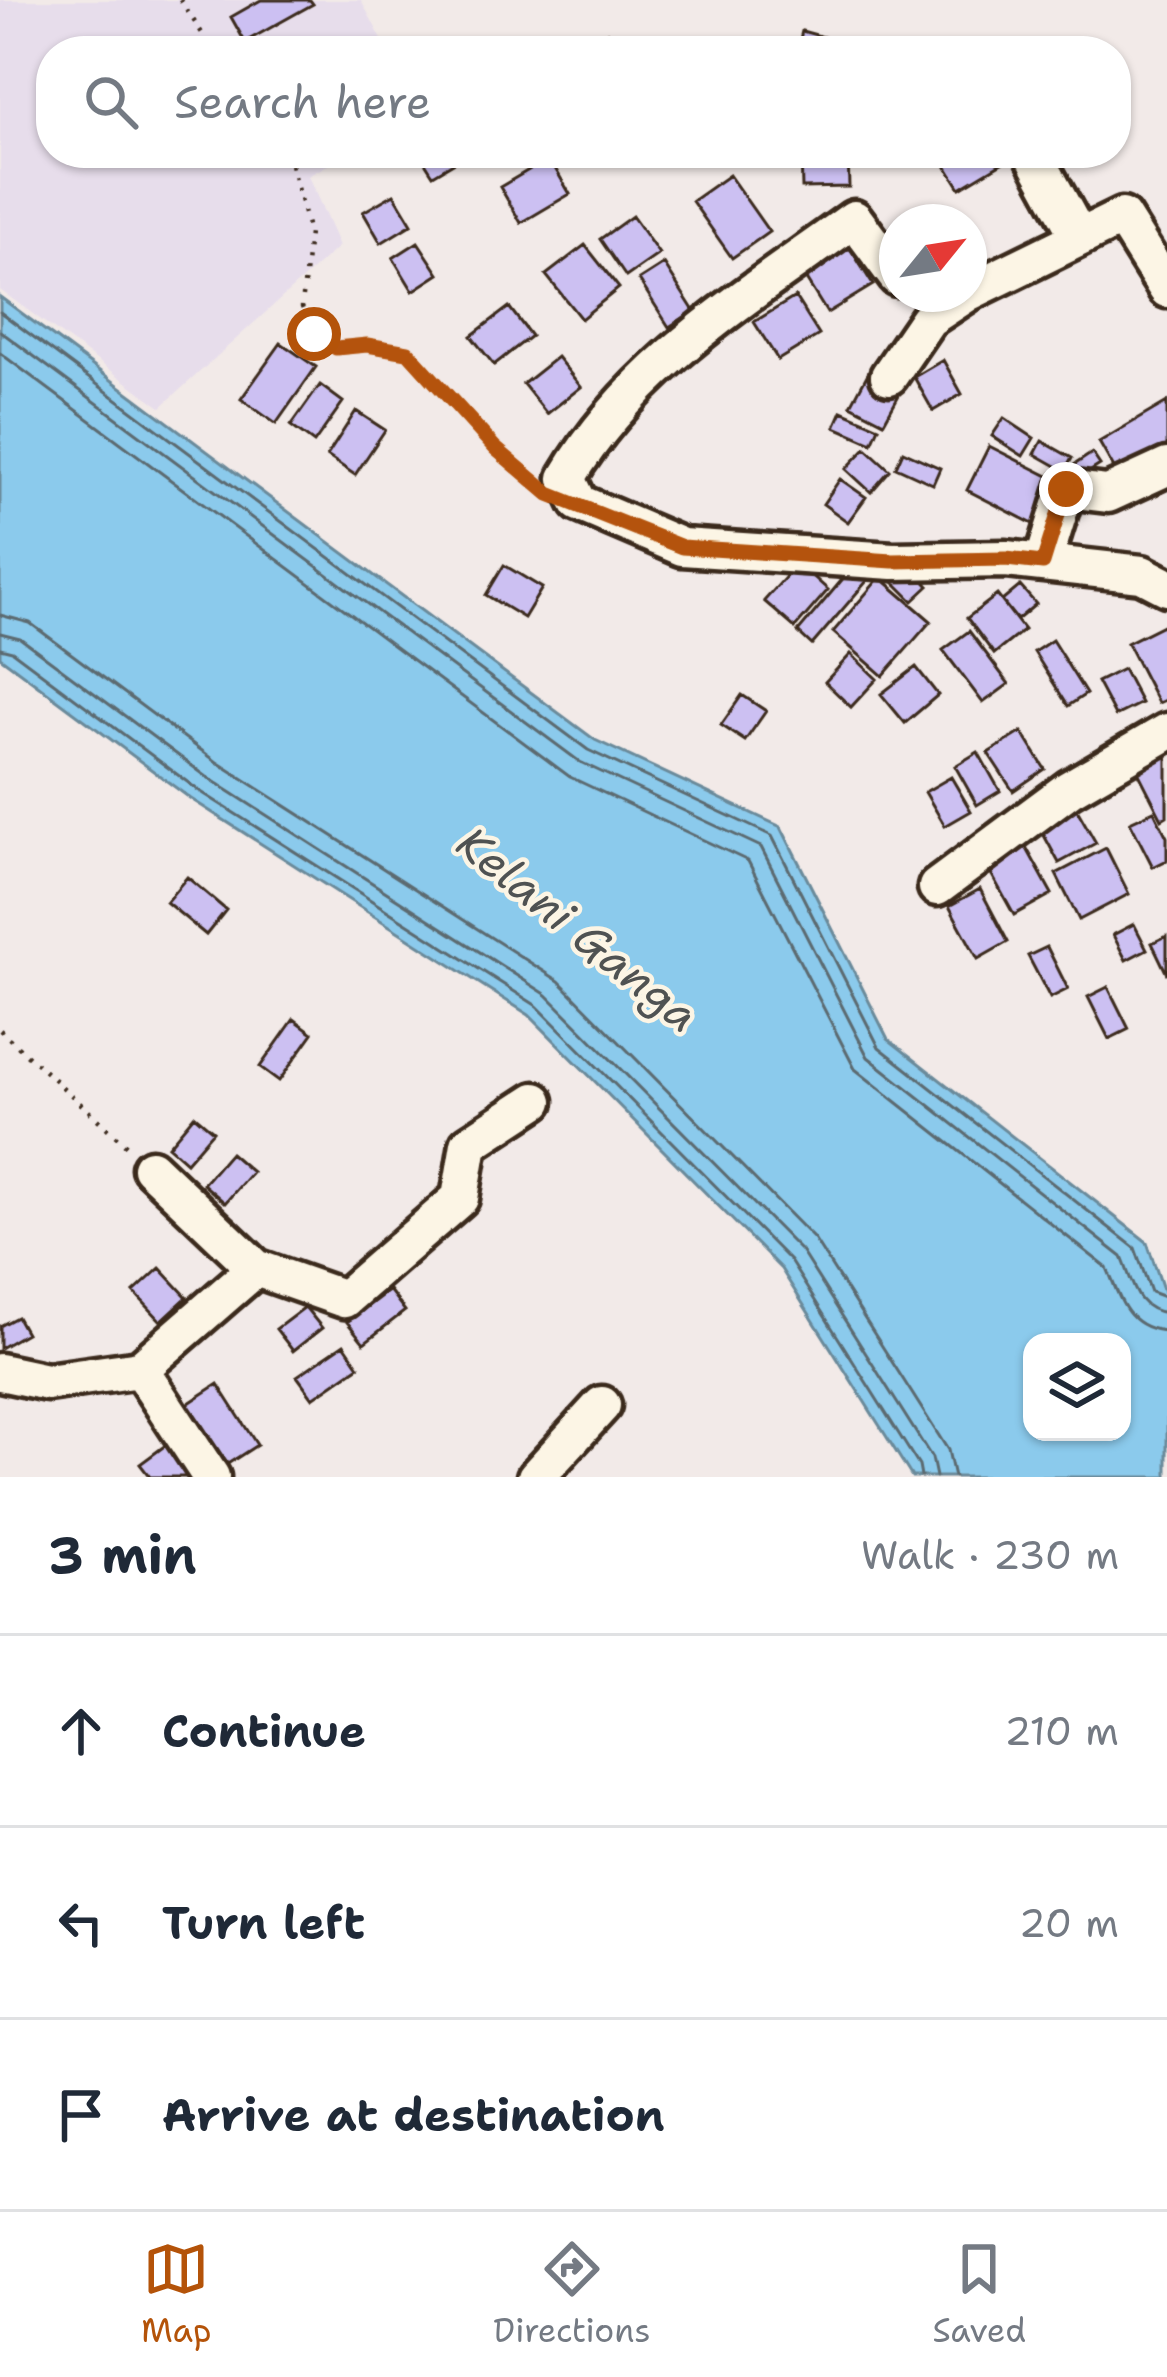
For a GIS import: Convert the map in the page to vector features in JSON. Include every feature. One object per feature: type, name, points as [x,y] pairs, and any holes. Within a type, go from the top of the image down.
[{"type":"street","points":[[1042,168],[1079,237]]},
{"type":"street","points":[[987,283],[1122,218],[1167,289]]},
{"type":"street","points":[[879,253],[854,219],[677,348],[592,435],[568,478],[579,503],[682,547],[893,561],[1006,559],[1142,574],[1167,587]]},
{"type":"street","points":[[889,376],[927,317]]},
{"type":"street","points":[[1043,563],[1066,489],[1108,494],[1167,466]]},
{"type":"street","points":[[938,886],[1069,789],[1167,732]]},
{"type":"street","points":[[151,1168],[256,1268],[344,1299],[460,1198],[469,1144],[535,1101]]},
{"type":"street","points":[[0,1372],[47,1382],[140,1369],[256,1268]]},
{"type":"street","points":[[140,1369],[211,1477]]},
{"type":"street","points":[[536,1477],[602,1405]]},
{"type":"path","points":[[180,0],[204,36]]},
{"type":"path","points":[[292,168],[308,233],[302,307],[314,334],[336,348],[367,345],[408,352],[495,448],[549,494],[579,503]]},
{"type":"path","points":[[0,1030],[151,1168]]},
{"type":"shaded area","points":[[0,0],[361,0],[380,36],[36,36],[36,168],[322,168],[308,176],[339,246],[161,407],[0,290]]},
{"type":"water","name":"Kelani Ganga","points":[[0,297],[595,740],[781,827],[888,1039],[1147,1242],[1167,1301],[1167,1477],[912,1477],[781,1269],[529,1015],[191,799],[0,657]]},
{"type":"building","points":[[261,0],[310,0],[313,4],[256,36],[242,36],[231,17]]},
{"type":"building","points":[[532,168],[555,168],[570,194],[521,223],[500,187]]},
{"type":"building","points":[[801,168],[848,168],[849,187],[802,188]]},
{"type":"building","points":[[947,168],[993,168],[960,188]]},
{"type":"building","points":[[729,175],[769,232],[732,258],[692,201]]},
{"type":"building","points":[[394,194],[412,224],[381,243],[363,212]]},
{"type":"building","points":[[632,216],[659,254],[626,277],[600,239]]},
{"type":"building","points":[[845,240],[873,285],[827,313],[799,268]]},
{"type":"building","points":[[418,242],[439,274],[413,291],[393,258]]},
{"type":"building","points":[[585,245],[619,288],[581,319],[546,275]]},
{"type":"building","points":[[664,264],[694,311],[669,327],[639,280]]},
{"type":"building","points":[[795,297],[819,335],[778,360],[754,322]]},
{"type":"building","points":[[509,307],[531,336],[494,365],[471,336]]},
{"type":"building","points":[[281,343],[316,367],[276,424],[241,399]]},
{"type":"building","points":[[557,357],[581,387],[547,414],[523,384]]},
{"type":"building","points":[[943,360],[962,394],[933,411],[914,377]]},
{"type":"building","points":[[867,375],[900,393],[884,422],[851,405]]},
{"type":"building","points":[[320,385],[343,402],[314,443],[291,426]]},
{"type":"building","points":[[1167,402],[1167,452],[1120,479],[1099,442]]},
{"type":"building","points":[[356,411],[385,430],[355,475],[327,456]]},
{"type":"building","points":[[842,411],[879,427],[872,443],[835,427]]},
{"type":"building","points":[[1004,418],[1034,438],[1023,456],[992,436]]},
{"type":"building","points":[[1042,441],[1072,458],[1065,471],[1035,454]]},
{"type":"building","points":[[989,446],[1058,481],[1035,525],[967,490]]},
{"type":"building","points":[[866,448],[890,470],[871,492],[846,469]]},
{"type":"building","points":[[903,451],[940,468],[933,484],[896,467]]},
{"type":"building","points":[[1092,453],[1100,465],[1075,481],[1068,469]]},
{"type":"building","points":[[840,479],[866,497],[848,522],[823,504]]},
{"type":"building","points":[[798,563],[828,590],[795,628],[764,601]]},
{"type":"building","points":[[504,565],[542,588],[524,618],[486,595]]},
{"type":"building","points":[[911,567],[929,586],[913,601],[895,583]]},
{"type":"building","points":[[852,568],[867,581],[812,645],[798,632]]},
{"type":"building","points":[[880,577],[931,621],[883,676],[833,632]]},
{"type":"building","points":[[1020,586],[1036,604],[1017,620],[1002,601]]},
{"type":"building","points":[[997,595],[1024,630],[994,654],[967,618]]},
{"type":"building","points":[[1167,623],[1167,699],[1158,703],[1127,643]]},
{"type":"building","points":[[969,631],[1009,684],[983,703],[943,650]]},
{"type":"building","points":[[1052,640],[1086,694],[1068,706],[1034,652]]},
{"type":"building","points":[[851,654],[877,679],[851,707],[825,682]]},
{"type":"building","points":[[916,667],[938,695],[905,723],[881,694]]},
{"type":"building","points":[[1123,669],[1141,703],[1115,716],[1097,682]]},
{"type":"building","points":[[742,695],[766,711],[745,741],[721,725]]},
{"type":"building","points":[[1022,732],[1045,769],[1013,791],[988,753]]},
{"type":"building","points":[[978,752],[1000,791],[977,805],[955,766]]},
{"type":"building","points":[[1167,752],[1167,816],[1162,819],[1136,768]]},
{"type":"building","points":[[951,777],[971,811],[945,826],[925,792]]},
{"type":"building","points":[[1075,806],[1096,843],[1059,863],[1039,826]]},
{"type":"building","points":[[1154,811],[1167,837],[1167,860],[1153,867],[1130,822]]},
{"type":"building","points":[[1026,847],[1052,894],[1014,915],[988,868]]},
{"type":"building","points":[[1106,848],[1129,894],[1079,920],[1056,874]]},
{"type":"building","points":[[187,877],[226,910],[206,935],[166,902]]},
{"type":"building","points":[[980,889],[1008,942],[978,959],[949,906]]},
{"type":"building","points":[[1134,924],[1147,949],[1126,960],[1113,935]]},
{"type":"building","points":[[1167,936],[1167,974],[1152,943]]},
{"type":"building","points":[[1047,947],[1068,989],[1050,998],[1028,956]]},
{"type":"building","points":[[1108,987],[1129,1029],[1109,1039],[1088,997]]},
{"type":"building","points":[[294,1019],[313,1033],[279,1081],[260,1067]]},
{"type":"building","points":[[194,1115],[213,1131],[186,1162],[168,1146]]},
{"type":"building","points":[[230,1153],[252,1172],[225,1203],[203,1184]]},
{"type":"building","points":[[160,1268],[187,1297],[161,1321],[134,1292]]},
{"type":"building","points":[[389,1290],[405,1311],[364,1343],[347,1322]]},
{"type":"building","points":[[305,1307],[322,1328],[293,1351],[276,1329]]},
{"type":"building","points":[[17,1317],[26,1333],[0,1348],[0,1326]]},
{"type":"building","points":[[344,1344],[359,1366],[313,1398],[297,1376]]},
{"type":"building","points":[[218,1384],[257,1445],[226,1465],[186,1405]]},
{"type":"building","points":[[174,1439],[200,1477],[150,1477],[140,1464]]},
{"type":"route","points":[[314,334],[336,348],[367,345],[408,352],[495,448],[549,494],[682,547],[893,561],[1043,563],[1066,489]]}]
